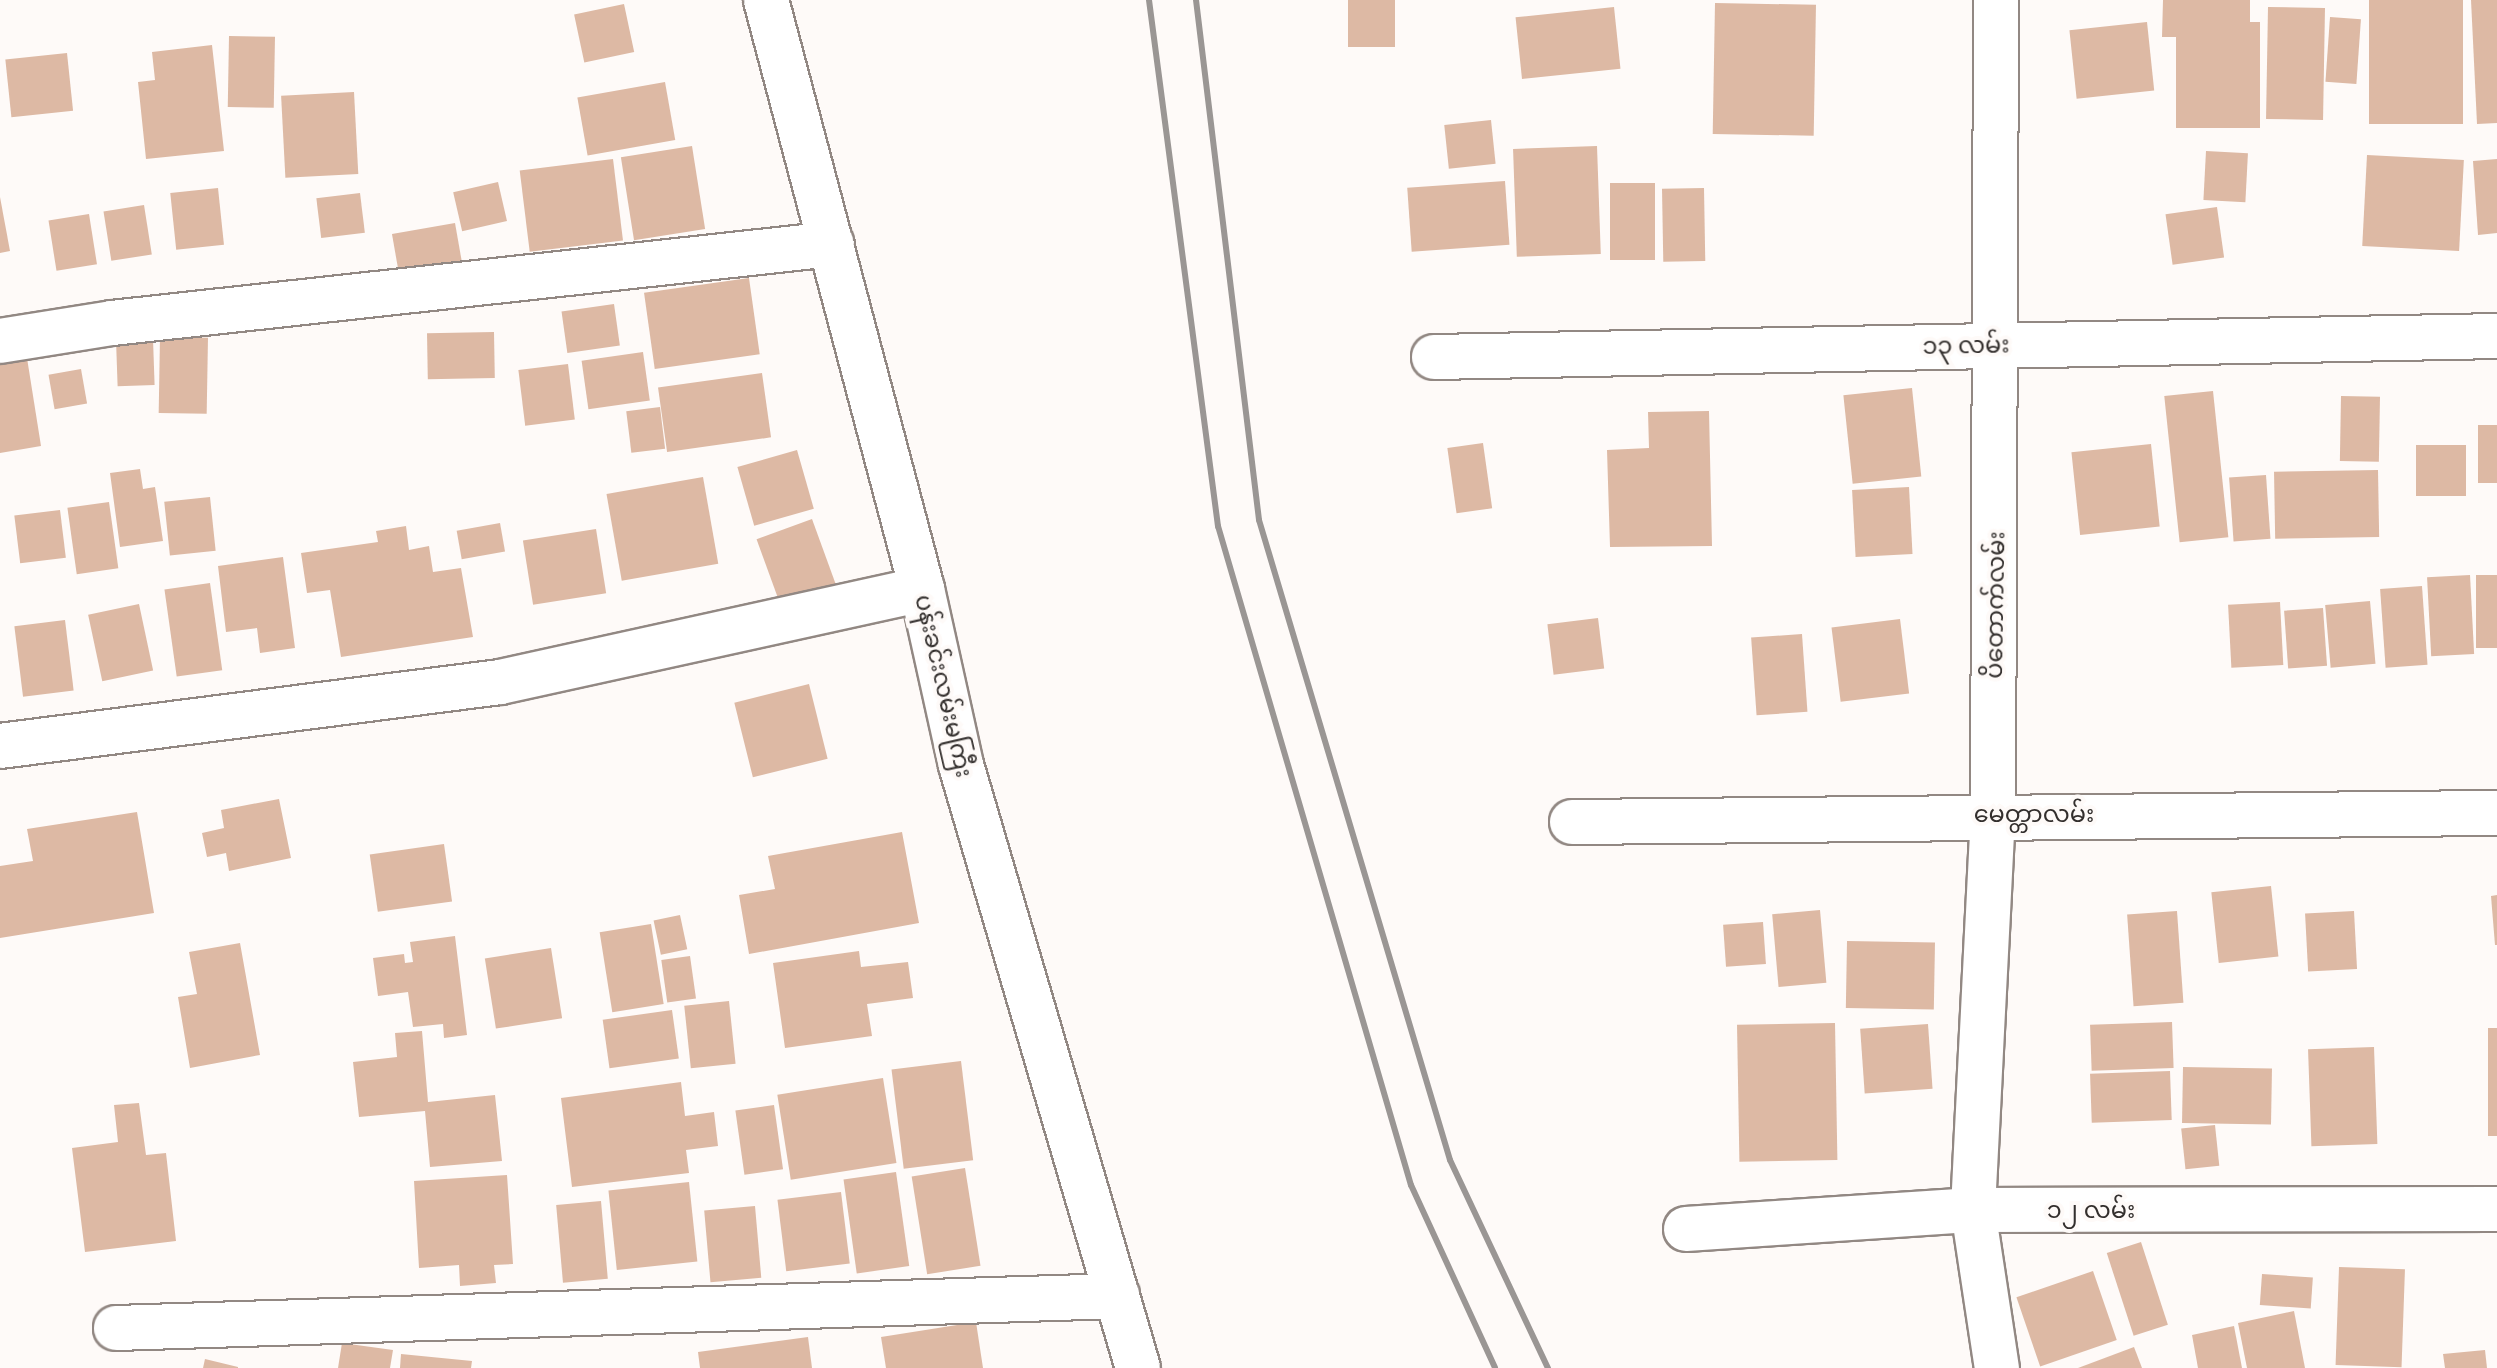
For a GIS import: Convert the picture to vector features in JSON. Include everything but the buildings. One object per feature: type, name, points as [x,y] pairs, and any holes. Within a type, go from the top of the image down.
[{"type":"street","name":"ပန်းခင်းလမ်းမကြီး","points":[[766,0],[922,589],[961,765],[1138,1368]]},
{"type":"street","name":"ပိတောက်လမ်း","points":[[1996,0],[1993,814],[1973,1210],[1997,1368]]},
{"type":"street","points":[[0,341],[112,323],[832,244]]},
{"type":"street","name":"၁၃ လမ်း","points":[[1434,357],[2497,336]]},
{"type":"street","points":[[0,746],[500,682],[922,589]]},
{"type":"street","name":"မေတ္တာလမ်း","points":[[1572,822],[1993,814],[2497,813]]},
{"type":"street","name":"၁၂ လမ်း","points":[[1686,1229],[1973,1210],[2497,1209]]},
{"type":"street","points":[[116,1328],[1117,1296]]},
{"type":"railway","points":[[1149,0],[1218,526],[1411,1185],[1495,1368]]},
{"type":"railway","points":[[1196,0],[1259,520],[1450,1160],[1548,1368]]}]
